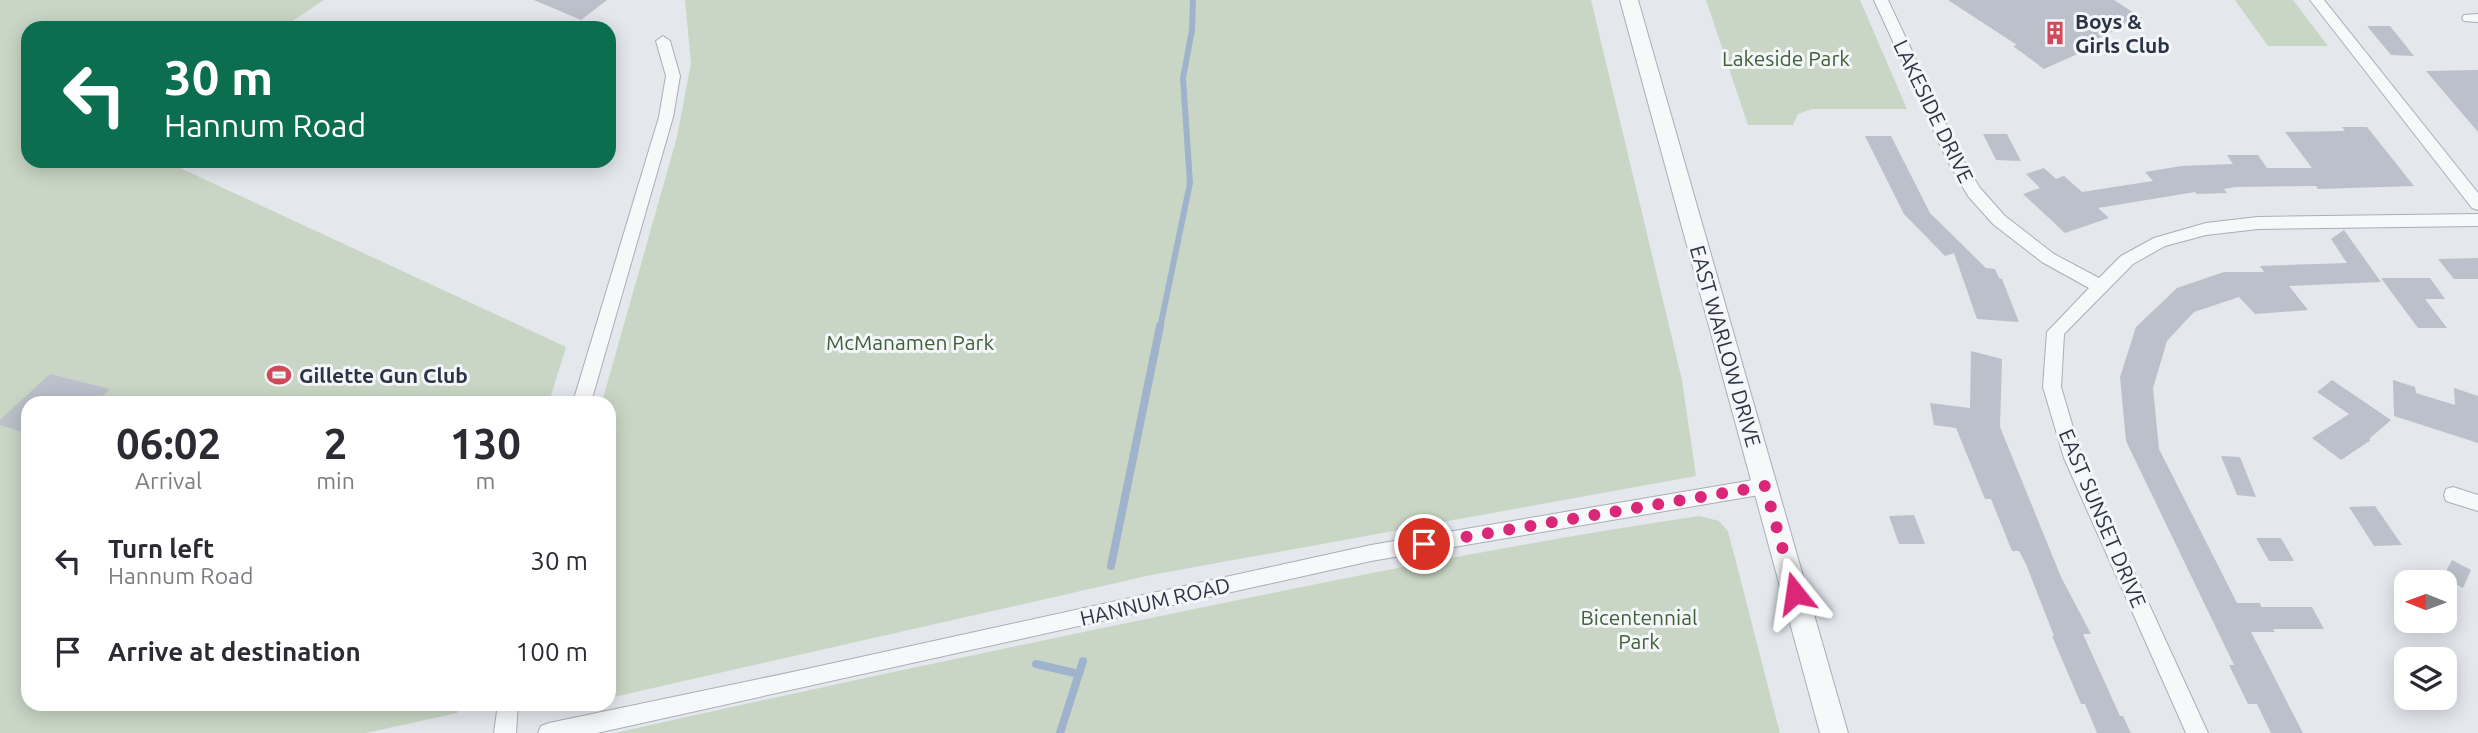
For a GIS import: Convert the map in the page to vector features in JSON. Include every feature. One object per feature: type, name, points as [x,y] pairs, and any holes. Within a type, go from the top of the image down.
[{"type":"street","name":"EAST WARLOW DRIVE","points":[[1629,0],[1834,733]]},
{"type":"street","name":"LAKESIDE DRIVE","points":[[1881,0],[1955,160],[1974,192],[1999,220],[2048,258],[2099,286]]},
{"type":"street","points":[[2317,0],[2478,204]]},
{"type":"street","points":[[584,396],[666,117],[673,76],[663,41]]},
{"type":"street","name":"EAST SUNSET DRIVE","points":[[2197,733],[2073,458],[2052,387],[2056,332],[2127,260],[2149,248],[2206,229],[2258,223],[2478,220]]},
{"type":"street","name":"HANNUM ROAD","points":[[549,733],[816,677],[1371,553],[1765,486]]},
{"type":"street","points":[[2453,495],[2478,503]]},
{"type":"street","points":[[505,733],[507,711]]},
{"type":"green space","name":"Gillette Gun Club","points":[[0,0],[324,0],[292,21],[21,21],[21,168],[180,168],[566,347],[551,396],[21,396],[21,711],[458,711],[457,713],[366,733],[0,733]]},
{"type":"green space","name":"McManamen Park","points":[[685,0],[1591,0],[1682,380],[1696,476],[1151,575],[616,696],[616,396],[604,396],[677,137],[691,63]]},
{"type":"green space","name":"Lakeside Park","points":[[1706,0],[1860,0],[1907,109],[1812,109],[1798,114],[1793,125],[1748,125]]},
{"type":"green space","points":[[2235,0],[2293,0],[2328,46],[2268,46]]},
{"type":"green space","name":"Bicentennial Park","points":[[1699,516],[1719,521],[1728,531],[1780,733],[615,733],[1306,586]]},
{"type":"building","points":[[534,0],[607,0],[581,20]]},
{"type":"building","name":"Boys & Girls Club","points":[[1948,0],[2114,0],[2142,18],[2079,47],[2084,51],[2044,69],[2013,46],[2017,45]]},
{"type":"building","points":[[2367,26],[2390,26],[2414,56],[2391,55]]},
{"type":"building","points":[[2478,70],[2478,132],[2426,71]]},
{"type":"building","points":[[2342,127],[2367,127],[2414,186],[2318,189],[2316,186],[2235,187],[2224,189],[2227,193],[2195,192],[2098,208],[2109,218],[2065,233],[2023,194],[2040,188],[2026,174],[2044,168],[2056,179],[2064,176],[2082,192],[2153,181],[2145,172],[2181,166],[2233,164],[2227,155],[2258,155],[2267,168],[2312,168],[2285,132],[2345,131]]},
{"type":"building","points":[[1983,134],[2007,134],[2021,161],[1996,160]]},
{"type":"building","points":[[1865,136],[1891,136],[1930,213],[1986,268],[1995,269],[2002,279],[2019,322],[1977,319],[1954,253],[1945,256],[1904,214]]},
{"type":"building","points":[[2344,230],[2381,282],[2289,286],[2308,310],[2255,314],[2239,297],[2194,312],[2167,341],[2153,388],[2159,449],[2237,603],[2260,603],[2261,607],[2312,607],[2324,629],[2251,632],[2303,733],[2271,733],[2257,704],[2248,704],[2229,665],[2234,665],[2126,441],[2120,377],[2136,327],[2177,288],[2224,272],[2264,272],[2260,266],[2347,263],[2331,239]]},
{"type":"building","points":[[2478,258],[2478,279],[2454,279],[2438,259]]},
{"type":"building","points":[[2381,278],[2430,278],[2445,299],[2425,299],[2447,328],[2418,328]]},
{"type":"building","points":[[1971,351],[2002,359],[2000,427],[2061,577],[2091,634],[2083,634],[2120,716],[2123,716],[2131,733],[2097,733],[2085,704],[2081,704],[2052,636],[2026,564],[2019,551],[2012,551],[1991,499],[1985,499],[1956,428],[1934,425],[1930,403],[1970,408]]},
{"type":"building","points":[[50,374],[110,389],[102,396],[26,396]]},
{"type":"building","points":[[2332,380],[2391,420],[2369,439],[2371,440],[2341,460],[2312,438],[2349,414],[2317,392]]},
{"type":"building","points":[[2393,380],[2415,387],[2416,393],[2455,405],[2454,388],[2478,396],[2478,443],[2394,416]]},
{"type":"building","points":[[21,401],[21,432],[0,425],[0,420]]},
{"type":"building","points":[[2221,456],[2240,457],[2256,497],[2237,495]]},
{"type":"building","points":[[2375,506],[2402,545],[2374,546],[2349,507]]},
{"type":"building","points":[[1914,515],[1925,544],[1899,544],[1889,516]]},
{"type":"building","points":[[2256,538],[2281,538],[2294,561],[2269,561]]},
{"type":"building","points":[[2452,560],[2471,570],[2463,588],[2457,585],[2457,570],[2447,570]]},
{"type":"waterway","points":[[1160,328],[1190,183],[1183,78],[1192,30],[1193,0]]},
{"type":"waterway","points":[[1111,566],[1160,326]]},
{"type":"waterway","points":[[1079,674],[1083,661]]},
{"type":"waterway","points":[[1036,664],[1079,674]]},
{"type":"waterway","points":[[1060,733],[1079,674]]},
{"type":"place","name":"Boys & Girls Club","points":[[2055,33]]},
{"type":"place","name":"Gillette Gun Club","points":[[279,375]]},
{"type":"route","points":[[1424,544],[1765,486],[1795,593]]}]
